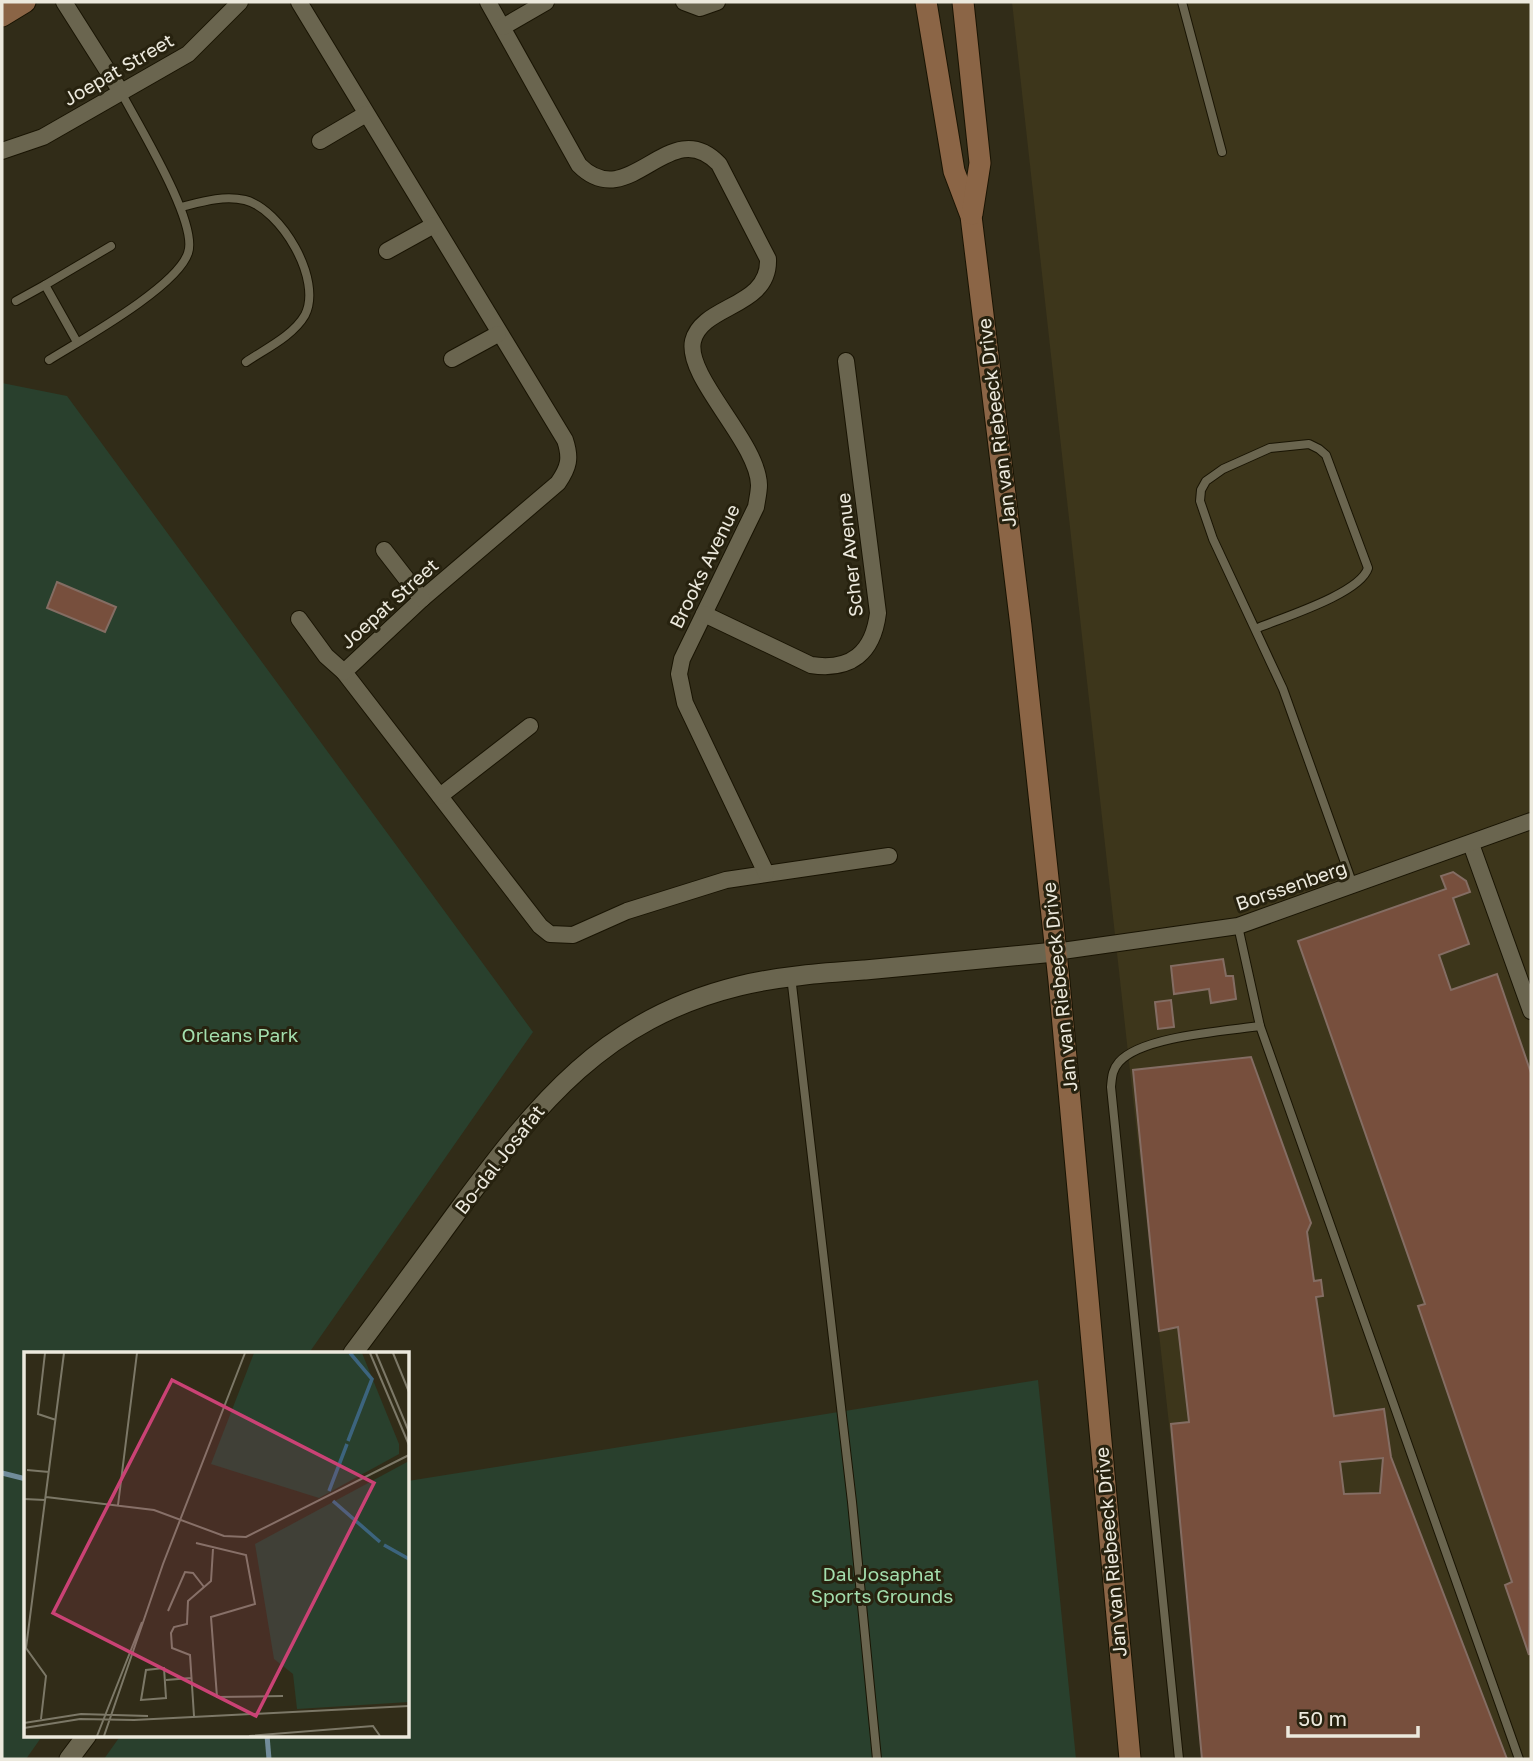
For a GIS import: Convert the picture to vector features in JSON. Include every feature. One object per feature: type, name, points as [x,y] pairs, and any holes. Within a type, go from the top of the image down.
[{"type":"main road","points":[[2,16],[26,2]]},
{"type":"main road","name":"Jan van Riebeeck Drive","points":[[926,2],[954,171],[971,216],[1021,626],[1055,952],[1130,1759]]},
{"type":"main road","name":"Jan van Riebeeck Drive","points":[[962,2],[980,163],[971,216]]},
{"type":"street","points":[[64,2],[121,92]]},
{"type":"street","name":"Joepat Street","points":[[2,151],[43,137],[188,54],[240,2]]},
{"type":"street","name":"Joepat Street","points":[[299,2],[498,334],[565,440],[569,455],[568,469],[558,483],[422,599],[344,672],[540,926],[550,934],[573,935],[627,911],[691,890],[766,873],[889,856]]},
{"type":"street","name":"Brooks Avenue","points":[[488,2],[579,165],[590,176],[604,181],[620,179],[674,150],[694,148],[708,153],[719,164],[768,259],[769,270],[753,293],[701,327],[693,339],[692,353],[699,370],[746,448],[759,485],[756,506],[682,659],[679,674],[680,690],[766,873]]},
{"type":"street","points":[[503,27],[546,2]]},
{"type":"street","points":[[684,2],[700,8],[717,2]]},
{"type":"street","points":[[320,141],[366,114]]},
{"type":"street","points":[[387,251],[434,225]]},
{"type":"street","points":[[452,359],[498,334]]},
{"type":"street","name":"Scher Avenue","points":[[704,614],[811,665],[829,668],[850,661],[867,649],[876,633],[878,613],[846,361]]},
{"type":"street","points":[[384,550],[422,599]]},
{"type":"street","points":[[299,619],[326,656],[344,672]]},
{"type":"street","points":[[440,796],[530,726]]},
{"type":"street","name":"Borssenberg","points":[[1055,952],[1238,926],[1531,821]]},
{"type":"street","points":[[1471,844],[1531,1011]]},
{"type":"street","name":"Bo-dal Josafat","points":[[354,1352],[520,1126],[562,1083],[605,1047],[650,1019],[707,995],[791,976],[1055,952]]},
{"type":"street","points":[[69,1759],[86,1736]]},
{"type":"lane","points":[[1182,2],[1222,152]]},
{"type":"lane","points":[[49,360],[134,305],[180,267],[189,253],[189,236],[181,207],[121,92]]},
{"type":"lane","points":[[181,207],[224,199],[245,200],[261,207],[275,218],[302,263],[309,283],[310,302],[304,316],[293,330],[246,362]]},
{"type":"lane","points":[[16,301],[111,246]]},
{"type":"lane","points":[[45,285],[77,342]]},
{"type":"lane","points":[[1255,629],[1349,589],[1365,576],[1368,568],[1326,455],[1309,444],[1270,448],[1223,469],[1206,481],[1200,501],[1213,539],[1255,629],[1283,689],[1353,886]]},
{"type":"lane","points":[[1238,926],[1260,1026],[1519,1759]]},
{"type":"lane","points":[[791,976],[845,1434],[877,1759]]},
{"type":"lane","points":[[1179,1759],[1112,1078],[1113,1070],[1121,1060],[1144,1046],[1260,1026]]},
{"type":"shaded area","points":[[1012,2],[1531,2],[1531,1759],[1206,1759]]},
{"type":"green space","name":"Orleans Park","points":[[2,383],[67,396],[533,1032],[310,1352],[24,1352],[24,1736],[42,1736],[26,1759],[2,1759]]},
{"type":"green space","name":"Dal Josaphat Sports Grounds","points":[[1038,1380],[1076,1759],[104,1759],[120,1736],[410,1736],[410,1481]]},
{"type":"building","points":[[57,582],[116,607],[105,632],[47,608]]},
{"type":"building","points":[[1453,872],[1466,881],[1470,892],[1453,898],[1469,944],[1439,955],[1451,990],[1497,974],[1531,1073],[1529,1655],[1505,1585],[1512,1582],[1418,1306],[1425,1304],[1298,941],[1446,889],[1441,876]]},
{"type":"building","points":[[1223,959],[1226,976],[1233,976],[1236,999],[1211,1003],[1209,989],[1174,994],[1171,966]]},
{"type":"building","points":[[1171,1000],[1174,1027],[1158,1029],[1155,1002]]},
{"type":"building","points":[[1251,1057],[1311,1223],[1307,1232],[1314,1281],[1321,1280],[1323,1296],[1316,1297],[1334,1416],[1384,1409],[1391,1457],[1507,1759],[1202,1759],[1171,1424],[1189,1422],[1178,1327],[1159,1331],[1133,1070]],"holes":[[[1383,1458],[1380,1493],[1344,1494],[1340,1462]]]},
{"type":"waterway","points":[[2,1473],[24,1478]]},
{"type":"waterway","points":[[267,1736],[269,1759]]}]
